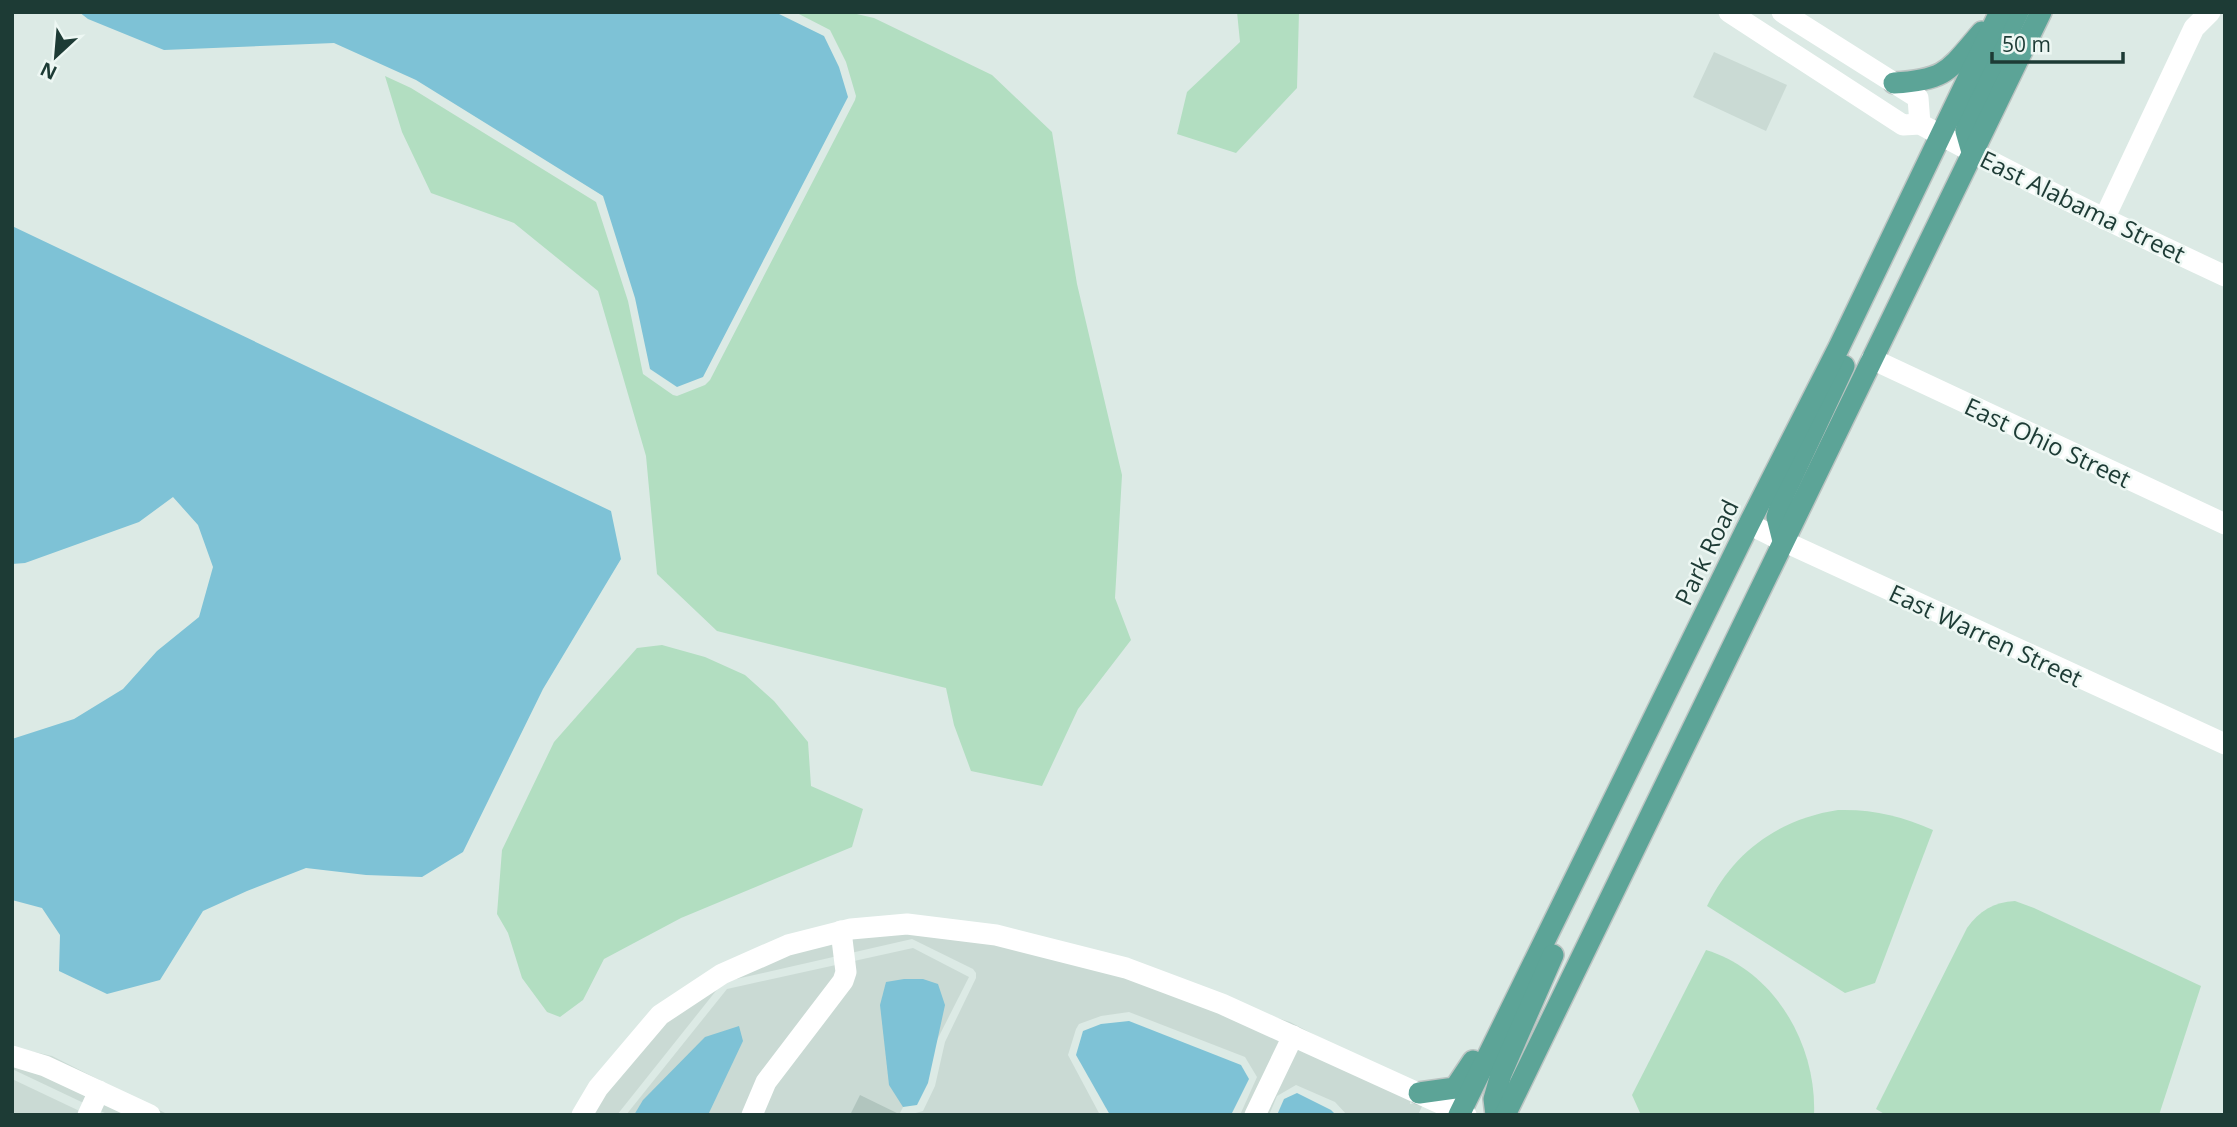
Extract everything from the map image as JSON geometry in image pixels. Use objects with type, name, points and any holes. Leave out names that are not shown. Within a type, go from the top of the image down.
[{"type":"main road","points":[[1894,83],[1917,82],[1940,76],[1958,61],[2000,12]]},
{"type":"main road","name":"Park Road","points":[[1462,1114],[2000,12]]},
{"type":"main road","points":[[1972,152],[1966,131],[1972,108],[2018,12]]},
{"type":"main road","points":[[1505,1115],[2041,12]]},
{"type":"main road","points":[[1783,541],[1777,517],[1784,494],[1859,333],[1867,288]]},
{"type":"main road","points":[[1419,1093],[1455,1088],[1472,1064],[1541,930],[1575,880]]},
{"type":"main road","points":[[1496,1115],[1494,1099],[1501,1074],[1556,948],[1575,880]]},
{"type":"street","name":"East Alabama Street","points":[[1729,12],[1903,125],[1920,124],[2104,219],[2225,275]]},
{"type":"street","points":[[1782,12],[1918,98],[1920,124]]},
{"type":"street","points":[[2104,219],[2194,28],[2210,12]]},
{"type":"street","name":"East Ohio Street","points":[[1872,359],[2225,524]]},
{"type":"street","name":"East Warren Street","points":[[1749,524],[2225,744]]},
{"type":"street","points":[[582,1115],[598,1088],[660,1015],[722,974],[788,945],[841,931],[907,925],[996,935],[1126,968],[1222,1004],[1462,1114]]},
{"type":"street","points":[[752,1115],[766,1082],[843,981],[846,972],[841,931]]},
{"type":"street","points":[[1255,1115],[1293,1036]]},
{"type":"street","points":[[12,1056],[46,1066],[150,1115]]},
{"type":"street","points":[[88,1115],[99,1091]]},
{"type":"shaded area","points":[[1714,52],[1787,85],[1766,131],[1693,97]]},
{"type":"shaded area","points":[[864,923],[1040,943],[1290,1022],[1410,1085],[1410,1104],[1424,1102],[1418,1115],[1347,1115],[1335,1102],[1296,1085],[1277,1096],[1269,1115],[1240,1115],[1257,1077],[1245,1057],[1129,1012],[1101,1016],[1079,1024],[1068,1055],[1100,1115],[908,1115],[923,1111],[935,1086],[945,1042],[976,978],[973,969],[912,939],[723,982],[617,1115],[585,1115],[666,1013],[761,953]]},
{"type":"shaded area","points":[[913,948],[969,977],[899,1115],[626,1115],[727,989]]},
{"type":"shaded area","points":[[12,1047],[52,1056],[169,1115],[109,1115],[12,1069]]},
{"type":"shaded area","points":[[12,1079],[88,1115],[12,1115]]},
{"type":"green space","points":[[795,12],[848,12],[874,18],[992,75],[1052,132],[1077,284],[1122,475],[1115,598],[1131,640],[1078,709],[1042,786],[971,771],[954,725],[946,688],[717,631],[657,574],[646,456],[598,291],[514,223],[431,193],[402,132],[385,76],[411,88],[596,202],[628,301],[643,374],[677,396],[705,385],[710,380],[855,100],[846,62],[830,30]]},
{"type":"green space","points":[[1237,12],[1299,12],[1297,88],[1236,153],[1177,134],[1187,92],[1240,42]]},
{"type":"green space","points":[[662,645],[705,657],[745,675],[774,701],[808,742],[811,786],[863,809],[852,847],[681,918],[604,959],[583,1000],[560,1017],[547,1012],[522,978],[508,933],[497,914],[502,850],[554,742],[637,648]]},
{"type":"green space","points":[[1838,810],[1887,814],[1933,830],[1875,983],[1845,993],[1707,906],[1730,869],[1760,841],[1796,821]]},
{"type":"green space","points":[[2015,901],[2201,986],[2159,1115],[1886,1115],[1876,1109],[1967,928],[1988,908]]},
{"type":"green space","points":[[1706,950],[1731,960],[1752,975],[1771,993],[1787,1014],[1808,1063],[1814,1115],[1641,1115],[1632,1095]]},
{"type":"water","points":[[79,12],[775,12],[824,36],[839,67],[848,97],[703,377],[677,387],[650,369],[635,298],[603,196],[416,80],[334,43],[164,50],[88,19]]},
{"type":"water","points":[[12,226],[611,511],[621,559],[543,689],[463,852],[422,877],[366,875],[306,868],[247,891],[203,911],[160,980],[107,994],[59,971],[60,935],[42,908],[12,900],[12,739],[74,719],[123,689],[157,651],[199,617],[213,567],[198,525],[173,497],[139,522],[25,563],[12,564]]},
{"type":"water","points":[[923,979],[938,984],[945,1005],[928,1083],[917,1105],[903,1107],[889,1085],[880,1005],[886,982]]},
{"type":"water","points":[[1129,1021],[1241,1065],[1249,1079],[1231,1115],[1110,1115],[1076,1055],[1083,1031],[1101,1024]]},
{"type":"water","points":[[739,1026],[743,1041],[708,1115],[634,1115],[643,1100],[705,1037]]},
{"type":"water","points":[[1297,1093],[1336,1115],[1277,1115],[1284,1099]]},
{"type":"building","points":[[860,1095],[901,1115],[850,1115]]}]
